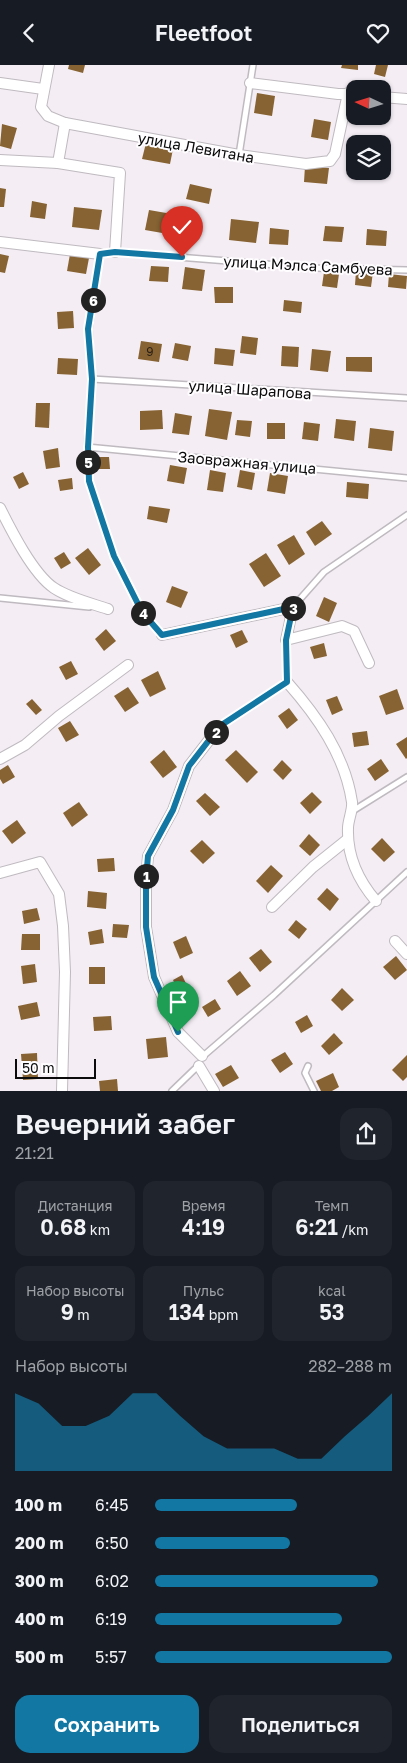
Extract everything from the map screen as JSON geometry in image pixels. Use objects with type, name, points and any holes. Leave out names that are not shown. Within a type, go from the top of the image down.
[{"type":"street","name":"улица Левитана","points":[[49,65],[41,107],[48,116],[64,123],[239,155],[306,164],[330,161],[336,154],[346,116]]},
{"type":"street","points":[[0,83],[43,89]]},
{"type":"street","name":"улица Левитана","points":[[250,83],[346,94]]},
{"type":"street","points":[[391,98],[407,99]]},
{"type":"street","points":[[58,163],[64,123]]},
{"type":"street","points":[[0,160],[58,163],[120,173],[115,252]]},
{"type":"street","name":"улица Мэлса Самбуева","points":[[0,242],[100,254]]},
{"type":"street","points":[[0,507],[18,543],[37,571],[53,587],[108,609]]},
{"type":"street","points":[[162,635],[293,607],[286,640],[342,626],[354,631],[369,663]]},
{"type":"street","points":[[0,759],[25,745],[59,716],[128,665]]},
{"type":"street","points":[[287,682],[326,732],[343,770],[352,803],[348,839],[352,861],[362,885],[376,901]]},
{"type":"street","points":[[202,1056],[178,1032],[154,977],[146,927],[146,879],[148,856],[173,810],[189,766],[220,726]]},
{"type":"street","points":[[272,907],[313,867],[348,839]]},
{"type":"street","points":[[0,873],[40,862],[59,894],[66,972],[62,1091]]},
{"type":"street","points":[[395,941],[407,954]]},
{"type":"street","points":[[199,1067],[214,1091]]},
{"type":"lane","points":[[239,155],[253,65]]},
{"type":"lane","name":"улица Мэлса Самбуева","points":[[100,254],[115,252],[315,268],[407,270]]},
{"type":"lane","points":[[100,254],[88,329],[92,379],[88,447],[89,481],[114,556],[142,612],[162,635]]},
{"type":"lane","name":"улица Шарапова","points":[[92,379],[407,398]]},
{"type":"lane","name":"Заовражная улица","points":[[88,447],[407,478]]},
{"type":"lane","points":[[293,607],[324,572],[407,515]]},
{"type":"lane","points":[[0,598],[108,609]]},
{"type":"lane","points":[[220,726],[287,682],[286,640]]},
{"type":"lane","points":[[350,812],[407,777]]},
{"type":"lane","points":[[172,1091],[199,1067],[202,1056],[274,995],[407,872]]},
{"type":"lane","points":[[308,1066],[305,1073],[314,1091]]},
{"type":"building","points":[[69,65],[85,65],[83,73],[68,69]]},
{"type":"building","points":[[342,65],[358,65],[358,70],[341,68]]},
{"type":"building","points":[[376,65],[388,65],[385,77],[374,74]]},
{"type":"building","points":[[257,93],[275,96],[272,116],[254,113]]},
{"type":"building","points":[[314,119],[331,122],[328,140],[311,137]]},
{"type":"building","points":[[2,124],[17,128],[11,149],[0,146]]},
{"type":"building","points":[[146,143],[173,149],[170,164],[142,159]]},
{"type":"building","points":[[305,166],[329,168],[327,184],[304,182]]},
{"type":"building","points":[[190,184],[212,189],[209,204],[186,199]]},
{"type":"building","points":[[0,188],[6,189],[4,207],[0,207]]},
{"type":"building","points":[[32,201],[47,204],[45,219],[30,217]]},
{"type":"building","points":[[74,207],[102,210],[99,230],[72,227]]},
{"type":"building","points":[[149,210],[172,214],[168,234],[145,230]]},
{"type":"building","points":[[231,219],[259,222],[256,243],[229,240]]},
{"type":"building","points":[[325,226],[344,227],[342,242],[323,241]]},
{"type":"building","points":[[270,228],[289,230],[288,245],[269,244]]},
{"type":"building","points":[[367,229],[387,231],[386,246],[366,245]]},
{"type":"building","points":[[0,254],[9,256],[5,273],[0,272]]},
{"type":"building","points":[[70,254],[89,258],[86,274],[67,271]]},
{"type":"building","points":[[151,266],[169,267],[168,282],[149,281]]},
{"type":"building","points":[[185,267],[205,270],[202,291],[182,289]]},
{"type":"building","points":[[356,271],[373,272],[371,287],[355,285]]},
{"type":"building","points":[[324,272],[339,274],[337,288],[322,286]]},
{"type":"building","points":[[389,274],[407,276],[406,289],[388,287]]},
{"type":"building","points":[[214,287],[233,287],[233,303],[215,303]]},
{"type":"building","points":[[284,300],[302,302],[301,313],[283,311]]},
{"type":"building","points":[[73,311],[74,328],[58,329],[57,312]]},
{"type":"building","points":[[242,336],[258,338],[256,355],[240,353]]},
{"type":"building","points":[[141,341],[162,344],[159,362],[138,359]]},
{"type":"building","points":[[175,343],[191,346],[188,361],[172,358]]},
{"type":"building","points":[[282,346],[299,347],[298,367],[281,366]]},
{"type":"building","points":[[215,348],[235,350],[233,366],[214,364]]},
{"type":"building","points":[[312,349],[331,351],[328,372],[310,370]]},
{"type":"building","points":[[346,357],[372,357],[372,372],[346,371]]},
{"type":"building","points":[[58,358],[78,359],[77,375],[57,374]]},
{"type":"building","points":[[36,403],[50,403],[49,428],[35,427]]},
{"type":"building","points":[[209,409],[232,412],[227,440],[205,436]]},
{"type":"building","points":[[162,410],[163,429],[140,430],[140,411]]},
{"type":"building","points":[[175,413],[192,416],[189,435],[172,433]]},
{"type":"building","points":[[336,419],[356,421],[354,441],[334,438]]},
{"type":"building","points":[[237,420],[252,421],[250,437],[235,435]]},
{"type":"building","points":[[304,422],[320,424],[318,441],[302,439]]},
{"type":"building","points":[[267,423],[285,423],[285,439],[267,439]]},
{"type":"building","points":[[370,428],[394,431],[392,451],[368,448]]},
{"type":"building","points":[[58,448],[60,467],[46,469],[43,451]]},
{"type":"building","points":[[99,457],[109,457],[110,469],[99,469]]},
{"type":"building","points":[[170,465],[187,468],[184,484],[167,481]]},
{"type":"building","points":[[210,470],[226,473],[223,492],[207,490]]},
{"type":"building","points":[[240,470],[255,473],[252,490],[237,487]]},
{"type":"building","points":[[23,472],[29,484],[19,489],[13,477]]},
{"type":"building","points":[[270,473],[288,476],[285,494],[267,491]]},
{"type":"building","points":[[72,478],[73,489],[60,491],[58,480]]},
{"type":"building","points":[[347,482],[369,484],[368,499],[346,497]]},
{"type":"building","points":[[149,506],[170,509],[167,523],[147,519]]},
{"type":"building","points":[[322,521],[332,534],[315,546],[306,532]]},
{"type":"building","points":[[294,535],[305,554],[289,565],[277,545]]},
{"type":"building","points":[[88,548],[101,565],[89,575],[75,558]]},
{"type":"building","points":[[64,552],[71,563],[61,569],[54,558]]},
{"type":"building","points":[[266,553],[281,576],[264,587],[249,564]]},
{"type":"building","points":[[172,586],[188,592],[181,608],[166,602]]},
{"type":"building","points":[[324,597],[337,603],[329,622],[316,616]]},
{"type":"building","points":[[106,629],[116,641],[104,651],[95,639]]},
{"type":"building","points":[[242,630],[248,642],[236,648],[230,635]]},
{"type":"building","points":[[324,643],[327,656],[314,659],[310,647]]},
{"type":"building","points":[[71,661],[78,674],[66,680],[59,667]]},
{"type":"building","points":[[158,671],[166,689],[150,697],[141,680]]},
{"type":"building","points":[[128,687],[139,703],[125,712],[114,696]]},
{"type":"building","points":[[397,689],[404,709],[386,715],[379,696]]},
{"type":"building","points":[[337,696],[343,710],[332,715],[326,700]]},
{"type":"building","points":[[32,699],[42,710],[36,715],[26,704]]},
{"type":"building","points":[[289,708],[298,720],[287,729],[278,716]]},
{"type":"building","points":[[70,721],[79,735],[66,742],[58,728]]},
{"type":"building","points":[[367,731],[369,745],[354,747],[352,733]]},
{"type":"building","points":[[407,737],[407,758],[406,759],[396,744]]},
{"type":"building","points":[[164,750],[177,767],[163,778],[150,762]]},
{"type":"building","points":[[236,750],[258,772],[247,783],[225,760]]},
{"type":"building","points":[[381,759],[389,771],[375,781],[367,769]]},
{"type":"building","points":[[282,760],[292,770],[283,780],[273,770]]},
{"type":"building","points":[[8,765],[15,777],[3,784],[0,779],[0,770]]},
{"type":"building","points":[[312,792],[322,802],[310,814],[300,803]]},
{"type":"building","points":[[205,793],[220,807],[210,816],[196,801]]},
{"type":"building","points":[[79,802],[88,815],[72,827],[63,813]]},
{"type":"building","points":[[17,820],[26,833],[12,844],[2,831]]},
{"type":"building","points":[[309,834],[320,845],[310,856],[299,846]]},
{"type":"building","points":[[382,838],[395,852],[384,862],[371,849]]},
{"type":"building","points":[[202,840],[215,853],[203,864],[190,851]]},
{"type":"building","points":[[114,858],[115,871],[98,872],[97,859]]},
{"type":"building","points":[[271,865],[283,876],[268,893],[256,881]]},
{"type":"building","points":[[327,888],[339,899],[330,911],[317,899]]},
{"type":"building","points":[[88,891],[107,893],[106,909],[87,907]]},
{"type":"building","points":[[37,908],[40,920],[24,924],[22,911]]},
{"type":"building","points":[[296,920],[307,929],[299,939],[288,930]]},
{"type":"building","points":[[113,924],[129,925],[127,938],[112,937]]},
{"type":"building","points":[[102,929],[104,943],[90,945],[88,932]]},
{"type":"building","points":[[22,934],[40,934],[40,950],[21,950]]},
{"type":"building","points":[[186,936],[193,953],[180,959],[173,942]]},
{"type":"building","points":[[261,949],[272,962],[260,972],[249,958]]},
{"type":"building","points":[[396,956],[407,970],[395,980],[383,967]]},
{"type":"building","points":[[35,964],[37,982],[23,984],[21,966]]},
{"type":"building","points":[[89,967],[105,967],[105,984],[89,984]]},
{"type":"building","points":[[240,971],[251,986],[237,996],[227,981]]},
{"type":"building","points":[[182,975],[190,992],[181,996],[173,980]]},
{"type":"building","points":[[342,988],[354,1000],[342,1011],[331,1000]]},
{"type":"building","points":[[215,999],[221,1009],[208,1017],[202,1007]]},
{"type":"building","points":[[37,1002],[40,1016],[21,1020],[18,1006]]},
{"type":"building","points":[[307,1015],[313,1026],[301,1033],[295,1022]]},
{"type":"building","points":[[111,1016],[112,1030],[94,1031],[93,1017]]},
{"type":"building","points":[[334,1033],[343,1043],[329,1055],[321,1046]]},
{"type":"building","points":[[166,1037],[168,1057],[148,1059],[146,1039]]},
{"type":"building","points":[[285,1052],[293,1064],[280,1073],[271,1060]]},
{"type":"building","points":[[37,1053],[38,1079],[23,1080],[21,1054]]},
{"type":"building","points":[[407,1055],[407,1077],[403,1081],[392,1070]]},
{"type":"building","points":[[231,1065],[239,1078],[223,1087],[215,1074]]},
{"type":"building","points":[[333,1073],[339,1087],[332,1091],[321,1091],[316,1081]]},
{"type":"building","points":[[117,1079],[118,1091],[100,1091],[99,1081]]},
{"type":"route","points":[[178,1032],[154,977],[146,927],[148,856],[173,810],[189,766],[220,726],[287,682],[286,640],[293,607],[162,635],[142,612],[114,556],[89,481],[88,447],[92,379],[88,329],[100,254],[115,252],[182,257]]}]
